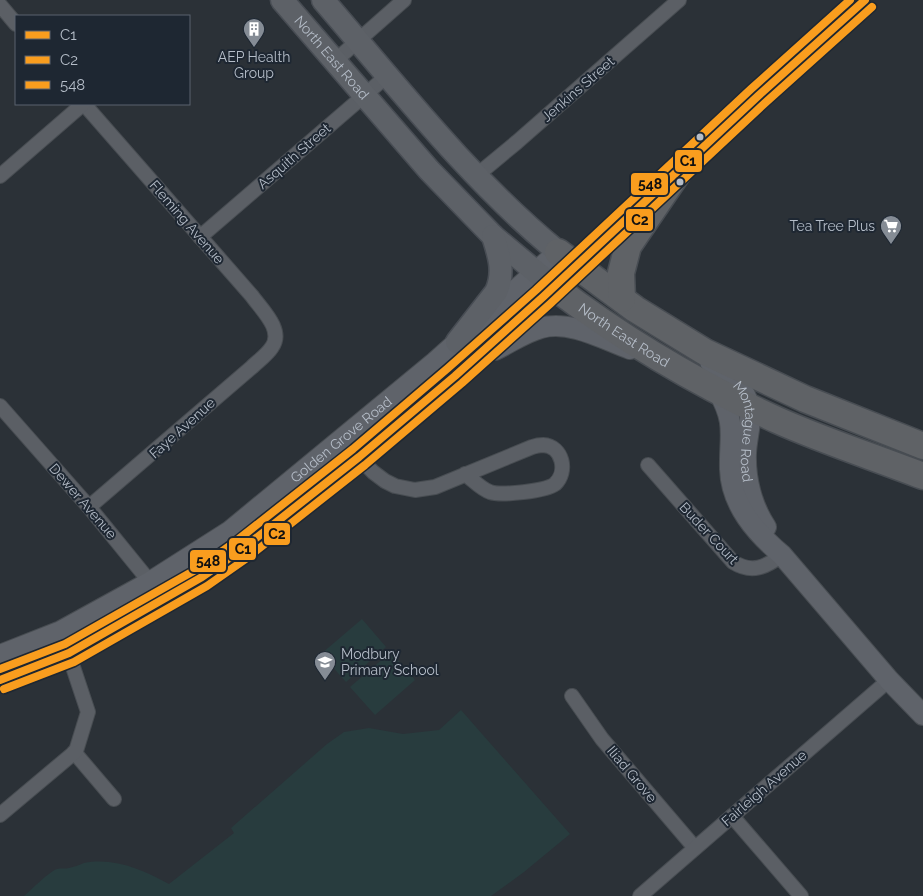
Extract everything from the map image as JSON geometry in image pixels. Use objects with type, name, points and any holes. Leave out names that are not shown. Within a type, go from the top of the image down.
[{"type":"highway","points":[[622,299],[621,273],[628,246],[680,171]]},
{"type":"highway","name":"North East Road","points":[[567,259],[622,299],[705,352],[805,399],[923,446]]},
{"type":"highway","name":"North East Road","points":[[545,280],[627,340],[718,391],[750,407],[835,443],[923,476]]},
{"type":"main road","name":"North East Road","points":[[282,0],[429,170],[492,236],[545,280]]},
{"type":"main road","name":"North East Road","points":[[324,0],[434,130],[476,176],[520,220],[567,259]]},
{"type":"main road","points":[[457,342],[496,292],[500,283],[502,272],[499,254],[492,236]]},
{"type":"main road","name":"Golden Grove Road","points":[[0,680],[69,653],[202,577],[241,550],[359,457],[467,365],[545,280],[567,259]]},
{"type":"main road","name":"Golden Grove Road","points":[[0,655],[61,631],[150,582],[230,531],[457,342],[545,280]]},
{"type":"main road","points":[[467,365],[541,328],[562,326],[587,332],[671,366]]},
{"type":"main road","name":"Montague Road","points":[[672,332],[738,385],[747,397],[750,407],[750,427],[746,450],[747,477],[757,510],[782,555]]},
{"type":"main road","name":"Montague Road","points":[[718,391],[728,411],[732,427],[731,480],[736,498],[745,515],[766,542],[782,555],[889,680],[923,715]]},
{"type":"main road","name":"Montague Road","points":[[889,680],[923,728]]},
{"type":"street","points":[[335,61],[404,0]]},
{"type":"street","name":"Jenkins Street","points":[[476,176],[679,0]]},
{"type":"street","points":[[0,5],[15,23]]},
{"type":"street","name":"Asquith Street","points":[[200,237],[388,75]]},
{"type":"street","points":[[0,176],[83,105]]},
{"type":"street","name":"Fleming Avenue","points":[[85,105],[252,296],[273,324],[276,335],[273,346]]},
{"type":"street","name":"Faye Avenue","points":[[89,507],[252,367],[273,346]]},
{"type":"street","name":"Dewer Avenue","points":[[0,406],[89,507],[150,582],[162,600]]},
{"type":"street","points":[[342,439],[373,472],[385,481],[395,486],[409,489],[422,490],[435,487],[465,474],[532,447],[544,445],[558,454],[563,470],[554,484],[546,488],[502,494],[484,490],[465,474]]},
{"type":"street","name":"Buder Court","points":[[648,465],[733,562],[740,566],[765,567],[782,555]]},
{"type":"street","points":[[0,815],[74,752],[88,712],[61,631]]},
{"type":"street","name":"Fairleigh Avenue","points":[[640,896],[889,680]]},
{"type":"street","name":"Iliad Grove","points":[[572,696],[602,739],[695,848]]},
{"type":"street","points":[[74,752],[114,799]]},
{"type":"street","points":[[732,816],[801,896]]},
{"type":"green space","points":[[362,619],[386,647],[346,682],[321,654]]},
{"type":"green space","points":[[391,652],[415,680],[375,715],[350,687]]},
{"type":"green space","points":[[461,710],[570,834],[491,896],[24,896],[54,870],[95,862],[118,863],[149,874],[169,884],[234,833],[231,828],[327,744],[344,732],[369,728],[403,734],[439,730]]},
{"type":"transit line","name":"548","points":[[0,669],[65,644],[197,569],[235,542],[353,449],[448,368],[536,290],[751,89],[850,0]]},
{"type":"transit line","name":"C1","points":[[0,680],[69,653],[202,577],[241,550],[359,457],[455,376],[543,297],[758,96],[865,0]]},
{"type":"transit line","name":"C2","points":[[4,689],[74,662],[207,586],[247,558],[365,465],[462,383],[550,304],[765,103],[872,7]]},
{"type":"place","name":"AEP Health Group","points":[[254,48]]},
{"type":"place","name":"Tea Tree Plus","points":[[891,245]]},
{"type":"place","name":"Modbury Primary School","points":[[325,681]]}]
